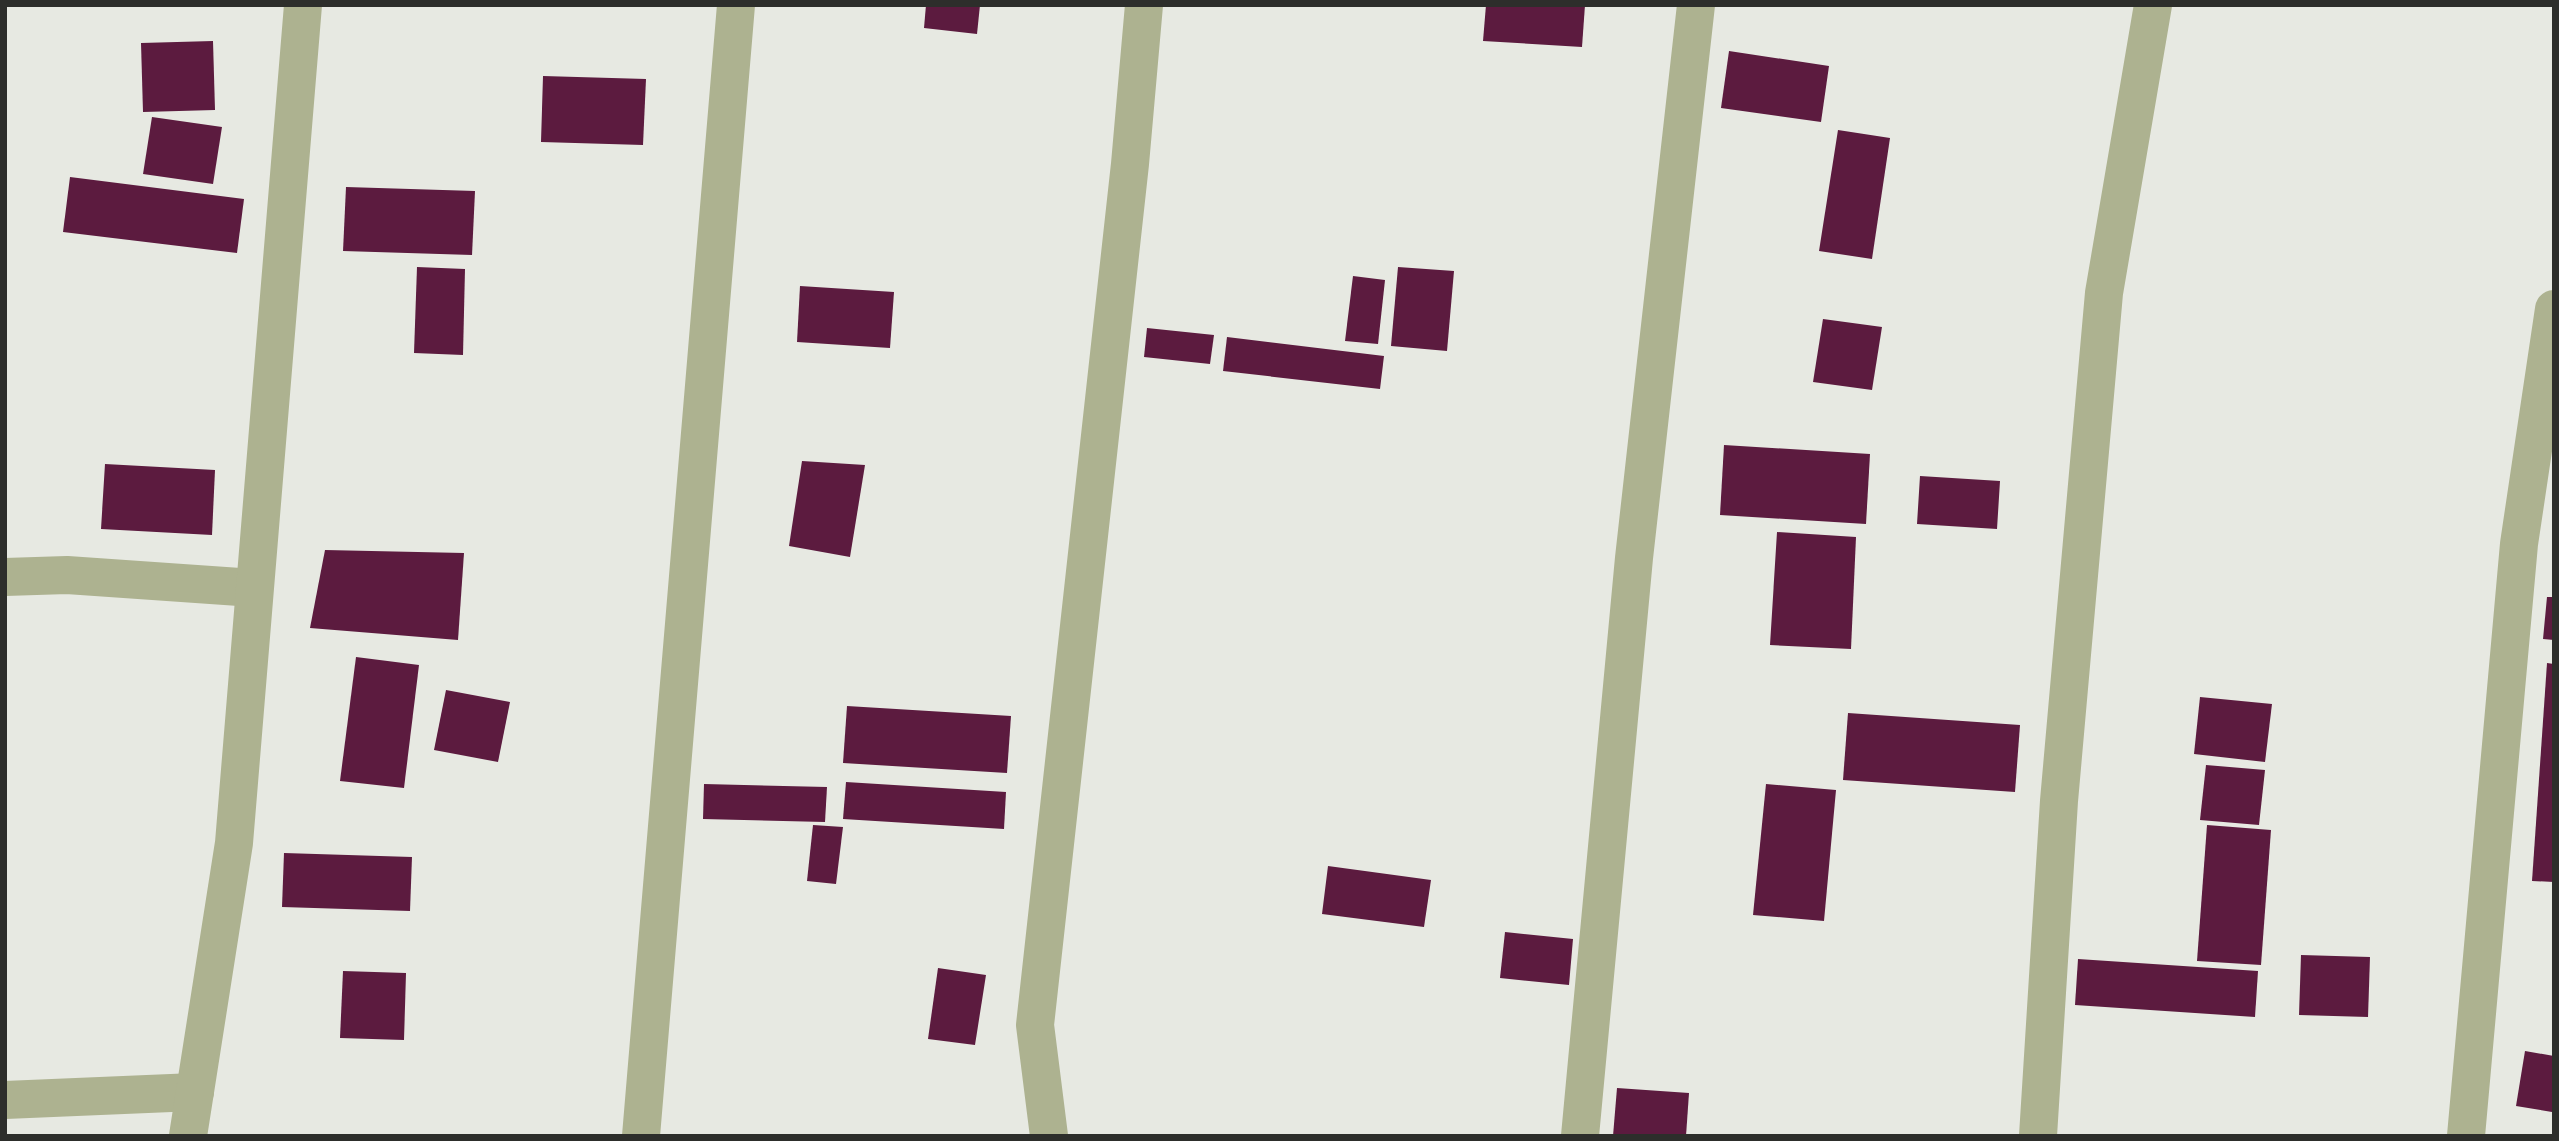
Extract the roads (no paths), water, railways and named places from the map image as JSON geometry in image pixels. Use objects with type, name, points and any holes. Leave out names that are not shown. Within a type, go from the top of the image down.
[{"type":"street","points":[[188,1136],[234,843],[303,5]]},
{"type":"street","points":[[641,1136],[736,5]]},
{"type":"street","points":[[1049,1136],[1035,1026],[1130,164],[1144,5]]},
{"type":"street","points":[[1580,1136],[1634,558],[1696,5]]},
{"type":"street","points":[[2038,1136],[2059,801],[2104,293],[2153,5]]},
{"type":"street","points":[[2466,1136],[2519,544],[2554,309]]},
{"type":"street","points":[[5,577],[67,575],[254,588]]},
{"type":"street","points":[[5,1100],[195,1092]]}]
